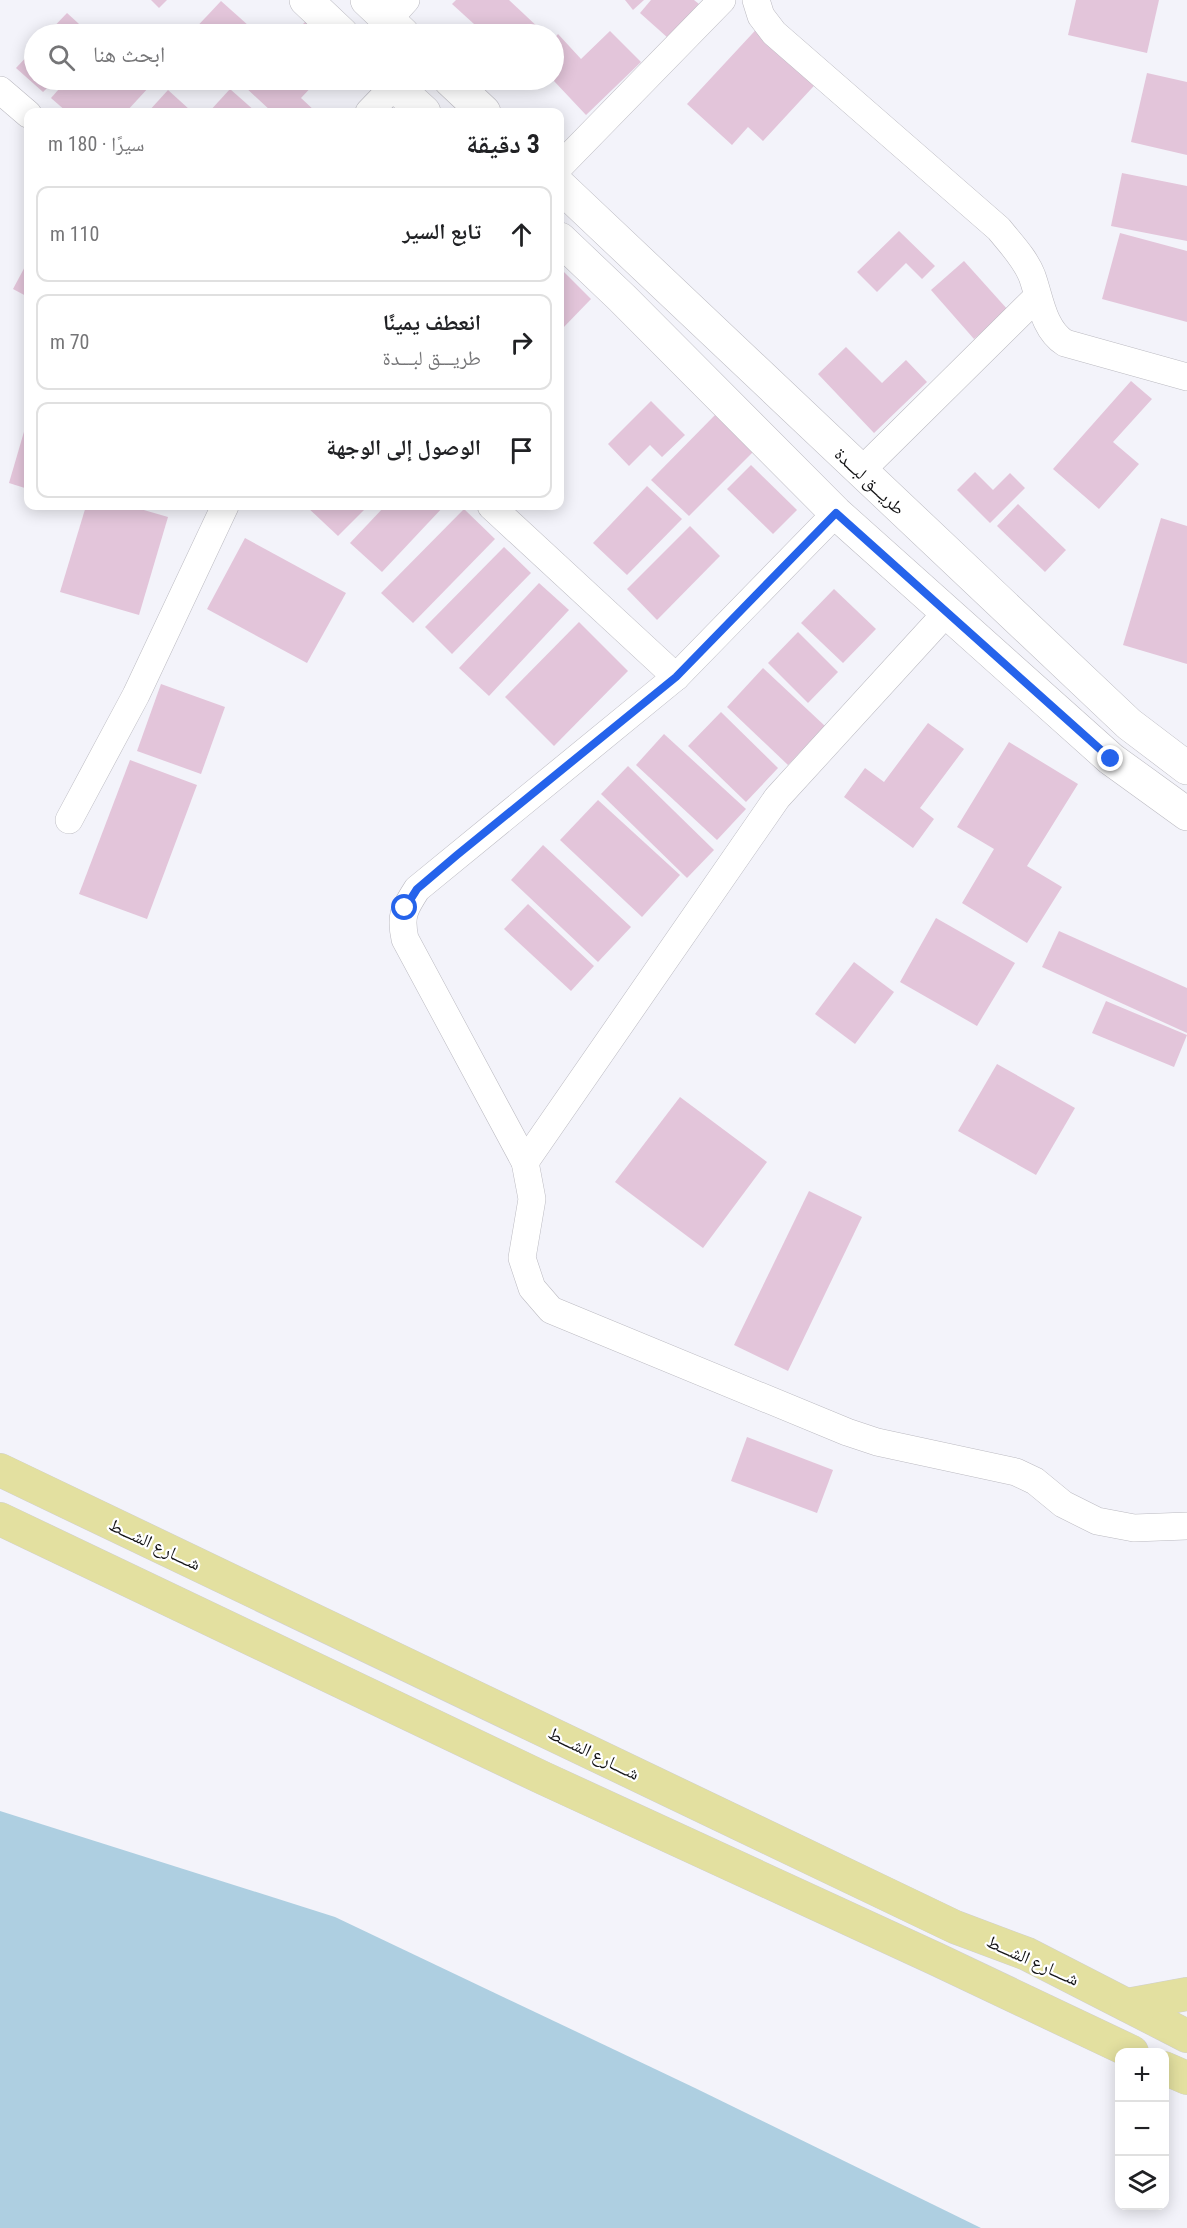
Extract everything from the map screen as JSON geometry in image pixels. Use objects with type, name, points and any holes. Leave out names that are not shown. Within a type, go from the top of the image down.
[{"type":"main road","name":"شــــارع الشـــط","points":[[0,1470],[955,1927],[1027,1954],[1187,2036]]},
{"type":"main road","points":[[0,1519],[543,1778],[1124,2048]]},
{"type":"main road","points":[[1127,2006],[1187,1994]]},
{"type":"main road","points":[[1169,2070],[1187,2078]]},
{"type":"street","points":[[306,0],[331,24]]},
{"type":"street","points":[[564,162],[722,0]]},
{"type":"street","points":[[756,0],[761,16],[774,33],[999,229],[1031,274],[1038,297],[1052,330],[1058,338],[1065,342],[1187,377]]},
{"type":"street","points":[[0,90],[24,111]]},
{"type":"street","points":[[372,108],[386,90]]},
{"type":"street","points":[[401,90],[420,108]]},
{"type":"street","points":[[461,90],[480,108]]},
{"type":"street","name":"طريـــق لبـــدة","points":[[564,190],[1129,724],[1187,768]]},
{"type":"street","points":[[564,243],[836,513],[1111,759],[1187,814]]},
{"type":"street","points":[[860,472],[1038,297]]},
{"type":"street","points":[[69,820],[136,695],[223,510]]},
{"type":"street","points":[[495,510],[676,677]]},
{"type":"street","points":[[836,513],[676,677],[417,889],[405,908],[402,925],[405,939],[525,1162],[532,1199],[522,1258],[532,1288],[550,1310],[847,1432],[877,1442],[1016,1472],[1035,1481],[1063,1504],[1097,1521],[1134,1528],[1187,1526]]},
{"type":"street","points":[[525,1162],[777,798],[947,612]]},
{"type":"water","points":[[0,1811],[335,1917],[695,2088],[981,2228],[0,2228]]},
{"type":"building","points":[[151,0],[167,0],[159,8]]},
{"type":"building","points":[[456,0],[509,0],[535,24],[474,24],[452,4]]},
{"type":"building","points":[[625,0],[644,0],[633,10]]},
{"type":"building","points":[[651,0],[694,0],[699,4],[668,38],[640,13]]},
{"type":"building","points":[[1076,0],[1159,0],[1147,53],[1068,35]]},
{"type":"building","points":[[221,1],[247,24],[199,24]]},
{"type":"building","points":[[67,13],[79,24],[57,24]]},
{"type":"building","points":[[764,21],[824,75],[763,141],[748,127],[732,145],[687,104]]},
{"type":"building","points":[[610,31],[641,62],[586,115],[562,90],[564,41],[581,59]]},
{"type":"building","points":[[24,60],[24,75],[16,68]]},
{"type":"building","points":[[1147,73],[1187,82],[1187,155],[1131,142]]},
{"type":"building","points":[[58,90],[146,90],[130,108],[62,108],[51,98]]},
{"type":"building","points":[[168,90],[188,108],[152,108]]},
{"type":"building","points":[[231,90],[251,108],[213,108]]},
{"type":"building","points":[[248,90],[309,90],[301,98],[312,108],[268,108]]},
{"type":"building","points":[[1122,173],[1187,186],[1187,241],[1111,226]]},
{"type":"building","points":[[899,231],[935,266],[922,279],[906,263],[877,292],[857,272]]},
{"type":"building","points":[[1120,233],[1187,251],[1187,322],[1102,299]]},
{"type":"building","points":[[964,261],[1008,310],[974,339],[931,290]]},
{"type":"building","points":[[24,268],[24,295],[13,289]]},
{"type":"building","points":[[564,272],[591,299],[564,327]]},
{"type":"building","points":[[846,347],[882,383],[906,360],[927,382],[874,433],[818,374]]},
{"type":"building","points":[[1131,381],[1152,399],[1113,442],[1139,464],[1099,509],[1053,469]]},
{"type":"building","points":[[651,401],[685,435],[662,457],[650,445],[629,466],[608,444]]},
{"type":"building","points":[[718,412],[756,449],[689,516],[651,480]]},
{"type":"building","points":[[24,432],[24,488],[9,483]]},
{"type":"building","points":[[751,465],[797,510],[773,534],[727,489]]},
{"type":"building","points":[[975,472],[993,490],[1010,473],[1025,488],[990,523],[957,490]]},
{"type":"building","points":[[647,486],[682,519],[627,575],[593,543]]},
{"type":"building","points":[[1018,504],[1066,550],[1045,572],[997,526]]},
{"type":"building","points":[[85,510],[144,510],[168,517],[139,615],[60,592]]},
{"type":"building","points":[[310,510],[364,510],[338,536]]},
{"type":"building","points":[[381,510],[440,510],[382,572],[350,543]]},
{"type":"building","points":[[463,510],[495,539],[413,623],[381,593]]},
{"type":"building","points":[[1161,518],[1187,526],[1187,664],[1123,645]]},
{"type":"building","points":[[690,526],[720,556],[657,620],[627,589]]},
{"type":"building","points":[[245,538],[346,593],[307,663],[207,609]]},
{"type":"building","points":[[504,547],[531,573],[452,654],[425,627]]},
{"type":"building","points":[[539,583],[569,610],[489,696],[459,668]]},
{"type":"building","points":[[834,589],[876,629],[843,663],[801,623]]},
{"type":"building","points":[[579,622],[628,671],[554,746],[505,697]]},
{"type":"building","points":[[798,632],[838,672],[808,703],[768,663]]},
{"type":"building","points":[[763,668],[825,726],[788,765],[727,707]]},
{"type":"building","points":[[161,684],[225,707],[201,774],[137,751]]},
{"type":"building","points":[[721,712],[778,768],[746,802],[688,746]]},
{"type":"building","points":[[928,723],[964,749],[920,808],[934,819],[913,848],[844,797],[865,768],[884,782]]},
{"type":"building","points":[[664,734],[746,809],[717,840],[636,765]]},
{"type":"building","points":[[1009,742],[1078,784],[1027,866],[1062,887],[1027,943],[962,903],[994,849],[957,827]]},
{"type":"building","points":[[130,760],[197,785],[147,919],[79,894]]},
{"type":"building","points":[[628,766],[714,850],[687,878],[601,794]]},
{"type":"building","points":[[598,800],[680,875],[642,917],[560,840]]},
{"type":"building","points":[[543,845],[631,927],[598,962],[511,880]]},
{"type":"building","points":[[528,904],[594,966],[571,991],[504,929]]},
{"type":"building","points":[[936,918],[1015,963],[977,1026],[900,982]]},
{"type":"building","points":[[1059,931],[1187,988],[1187,1033],[1042,967]]},
{"type":"building","points":[[854,962],[894,992],[855,1044],[815,1014]]},
{"type":"building","points":[[1106,1001],[1187,1035],[1174,1067],[1092,1033]]},
{"type":"building","points":[[997,1064],[1075,1108],[1036,1175],[958,1131]]},
{"type":"building","points":[[680,1097],[767,1162],[703,1248],[615,1182]]},
{"type":"building","points":[[809,1191],[862,1217],[788,1371],[734,1345]]},
{"type":"building","points":[[747,1437],[833,1470],[817,1513],[731,1481]]},
{"type":"route","points":[[405,908],[417,889],[676,677],[836,513],[1111,759]]}]
